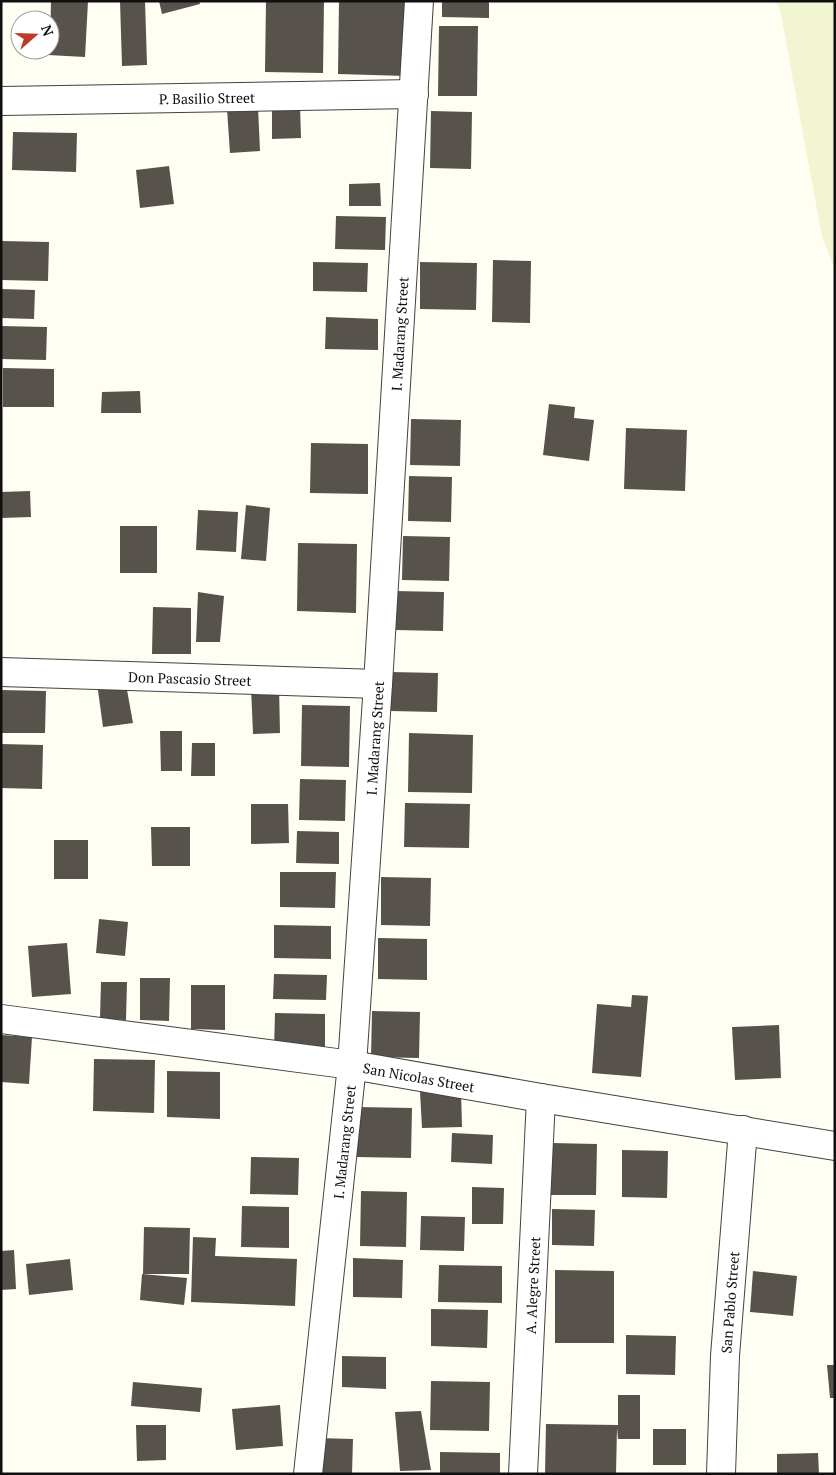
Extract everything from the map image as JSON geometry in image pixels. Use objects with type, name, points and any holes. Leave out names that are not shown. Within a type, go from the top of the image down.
[{"type":"street","name":"I. Madarang Street","points":[[308,1474],[352,1065],[378,684],[419,1]]},
{"type":"street","name":"P. Basilio Street","points":[[1,101],[414,94]]},
{"type":"street","name":"Don Pascasio Street","points":[[1,672],[378,684]]},
{"type":"street","name":"San Nicolas Street","points":[[1,1019],[352,1065],[835,1146]]},
{"type":"street","name":"A. Alegre Street","points":[[523,1474],[541,1098]]},
{"type":"street","name":"San Pablo Street","points":[[721,1474],[725,1356],[743,1130]]},
{"type":"green space","points":[[775,1],[835,1],[835,270],[822,237],[780,9]]},
{"type":"building","points":[[51,1],[88,1],[85,57],[60,56],[60,10],[51,10]]},
{"type":"building","points":[[145,1],[147,65],[122,66],[120,2]]},
{"type":"building","points":[[159,1],[199,1],[200,4],[162,14]]},
{"type":"building","points":[[266,1],[324,1],[323,73],[265,72]]},
{"type":"building","points":[[339,1],[407,1],[406,76],[338,74]]},
{"type":"building","points":[[442,1],[489,1],[489,18],[442,17]]},
{"type":"building","points":[[439,26],[478,26],[477,96],[438,96]]},
{"type":"building","points":[[272,105],[300,105],[301,138],[272,139]]},
{"type":"building","points":[[258,107],[260,151],[230,153],[227,109]]},
{"type":"building","points":[[431,111],[472,112],[471,169],[430,168]]},
{"type":"building","points":[[13,132],[77,133],[76,172],[12,170]]},
{"type":"building","points":[[169,166],[174,204],[140,208],[136,170]]},
{"type":"building","points":[[380,183],[381,206],[349,206],[349,184]]},
{"type":"building","points":[[336,216],[386,217],[385,250],[335,249]]},
{"type":"building","points":[[1,241],[49,242],[48,281],[1,280]]},
{"type":"building","points":[[493,260],[531,261],[530,323],[492,322]]},
{"type":"building","points":[[313,262],[368,263],[367,292],[313,291]]},
{"type":"building","points":[[420,262],[477,263],[476,310],[420,309]]},
{"type":"building","points":[[1,289],[35,290],[34,319],[1,318]]},
{"type":"building","points":[[326,317],[378,319],[378,350],[325,349]]},
{"type":"building","points":[[1,326],[47,327],[46,360],[1,359]]},
{"type":"building","points":[[3,368],[54,369],[54,407],[3,407]]},
{"type":"building","points":[[140,391],[141,413],[101,413],[102,392]]},
{"type":"building","points":[[549,404],[575,407],[574,418],[594,420],[589,461],[543,455]]},
{"type":"building","points":[[411,419],[461,420],[460,466],[410,465]]},
{"type":"building","points":[[626,428],[687,430],[685,491],[624,489]]},
{"type":"building","points":[[311,443],[368,444],[368,494],[310,493]]},
{"type":"building","points":[[409,476],[452,477],[451,522],[408,521]]},
{"type":"building","points":[[30,491],[31,517],[1,518],[1,492]]},
{"type":"building","points":[[246,505],[270,508],[266,561],[241,559]]},
{"type":"building","points":[[198,510],[238,512],[236,552],[196,550]]},
{"type":"building","points":[[120,526],[157,526],[157,573],[120,573]]},
{"type":"building","points":[[403,536],[450,537],[449,581],[402,580]]},
{"type":"building","points":[[298,543],[357,544],[356,613],[297,611]]},
{"type":"building","points":[[395,591],[444,592],[443,631],[395,630]]},
{"type":"building","points":[[198,592],[224,596],[220,642],[196,642]]},
{"type":"building","points":[[153,607],[191,608],[191,654],[152,654]]},
{"type":"building","points":[[391,672],[438,673],[437,712],[390,711]]},
{"type":"building","points":[[125,679],[133,723],[103,727],[97,683]]},
{"type":"building","points":[[279,686],[280,733],[253,734],[251,687]]},
{"type":"building","points":[[1,690],[46,691],[45,733],[1,733]]},
{"type":"building","points":[[302,705],[350,706],[349,767],[301,766]]},
{"type":"building","points":[[160,731],[182,731],[182,771],[161,771]]},
{"type":"building","points":[[409,733],[473,735],[472,793],[408,792]]},
{"type":"building","points":[[192,743],[215,743],[215,776],[191,776]]},
{"type":"building","points":[[1,744],[43,745],[42,789],[1,788]]},
{"type":"building","points":[[300,779],[346,780],[345,821],[299,820]]},
{"type":"building","points":[[405,803],[470,804],[469,848],[404,847]]},
{"type":"building","points":[[251,804],[288,804],[289,843],[251,844]]},
{"type":"building","points":[[151,827],[190,827],[190,866],[152,866]]},
{"type":"building","points":[[297,831],[339,832],[339,864],[296,863]]},
{"type":"building","points":[[54,840],[88,840],[88,879],[54,879]]},
{"type":"building","points":[[280,872],[336,872],[335,908],[280,907]]},
{"type":"building","points":[[381,877],[431,878],[430,926],[381,925]]},
{"type":"building","points":[[99,919],[128,922],[125,956],[96,953]]},
{"type":"building","points":[[274,925],[331,926],[331,959],[274,958]]},
{"type":"building","points":[[378,938],[427,939],[427,980],[378,979]]},
{"type":"building","points":[[67,943],[71,994],[32,997],[28,946]]},
{"type":"building","points":[[274,974],[327,975],[326,1000],[273,999]]},
{"type":"building","points":[[140,978],[170,978],[169,1021],[140,1020]]},
{"type":"building","points":[[101,982],[127,982],[126,1020],[100,1019]]},
{"type":"building","points":[[191,985],[225,985],[225,1030],[191,1029]]},
{"type":"building","points":[[632,995],[648,996],[641,1077],[592,1073],[597,1004],[631,1007]]},
{"type":"building","points":[[372,1011],[420,1012],[419,1058],[371,1057]]},
{"type":"building","points":[[275,1013],[325,1014],[325,1051],[274,1050]]},
{"type":"building","points":[[779,1025],[781,1078],[735,1080],[732,1027]]},
{"type":"building","points":[[1,1035],[32,1037],[29,1084],[1,1082]]},
{"type":"building","points":[[94,1059],[155,1060],[154,1113],[93,1111]]},
{"type":"building","points":[[167,1071],[220,1072],[220,1119],[167,1117]]},
{"type":"building","points":[[461,1091],[462,1127],[422,1128],[420,1092]]},
{"type":"building","points":[[358,1107],[412,1108],[411,1158],[357,1157]]},
{"type":"building","points":[[452,1133],[493,1135],[492,1164],[451,1162]]},
{"type":"building","points":[[552,1143],[597,1144],[596,1195],[551,1195]]},
{"type":"building","points":[[622,1150],[668,1151],[667,1198],[622,1197]]},
{"type":"building","points":[[251,1157],[299,1158],[298,1195],[250,1194]]},
{"type":"building","points":[[472,1187],[504,1188],[503,1224],[472,1224]]},
{"type":"building","points":[[361,1191],[407,1192],[406,1247],[360,1246]]},
{"type":"building","points":[[242,1206],[289,1207],[289,1248],[241,1247]]},
{"type":"building","points":[[552,1209],[595,1210],[594,1246],[552,1245]]},
{"type":"building","points":[[421,1216],[465,1217],[464,1251],[420,1250]]},
{"type":"building","points":[[144,1227],[190,1228],[189,1274],[143,1274]]},
{"type":"building","points":[[193,1237],[216,1238],[215,1256],[297,1259],[295,1306],[191,1302]]},
{"type":"building","points":[[14,1250],[16,1289],[1,1290],[1,1251]]},
{"type":"building","points":[[353,1258],[403,1260],[402,1298],[353,1297]]},
{"type":"building","points":[[70,1259],[73,1290],[29,1295],[26,1264]]},
{"type":"building","points":[[439,1265],[502,1266],[502,1303],[438,1302]]},
{"type":"building","points":[[555,1270],[614,1271],[614,1343],[555,1343]]},
{"type":"building","points":[[753,1271],[797,1276],[793,1316],[750,1312]]},
{"type":"building","points":[[142,1274],[187,1278],[184,1305],[140,1300]]},
{"type":"building","points":[[431,1309],[488,1310],[487,1348],[431,1346]]},
{"type":"building","points":[[626,1335],[676,1336],[675,1375],[626,1374]]},
{"type":"building","points":[[342,1356],[386,1357],[386,1389],[342,1387]]},
{"type":"building","points":[[827,1365],[835,1365],[835,1398],[830,1398]]},
{"type":"building","points":[[431,1381],[490,1382],[489,1431],[430,1430]]},
{"type":"building","points":[[133,1382],[202,1388],[200,1412],[131,1406]]},
{"type":"building","points":[[618,1395],[640,1395],[640,1439],[618,1439],[617,1428],[616,1474],[545,1474],[546,1424],[618,1425]]},
{"type":"building","points":[[280,1405],[283,1446],[236,1450],[232,1409]]},
{"type":"building","points":[[421,1411],[431,1470],[400,1471],[395,1412]]},
{"type":"building","points":[[136,1425],[166,1425],[166,1460],[137,1461]]},
{"type":"building","points":[[653,1429],[686,1429],[686,1465],[653,1465]]},
{"type":"building","points":[[318,1438],[353,1439],[352,1474],[318,1474]]},
{"type":"building","points":[[440,1452],[500,1453],[500,1474],[440,1474]]},
{"type":"building","points":[[818,1453],[819,1474],[777,1474],[777,1454]]}]
